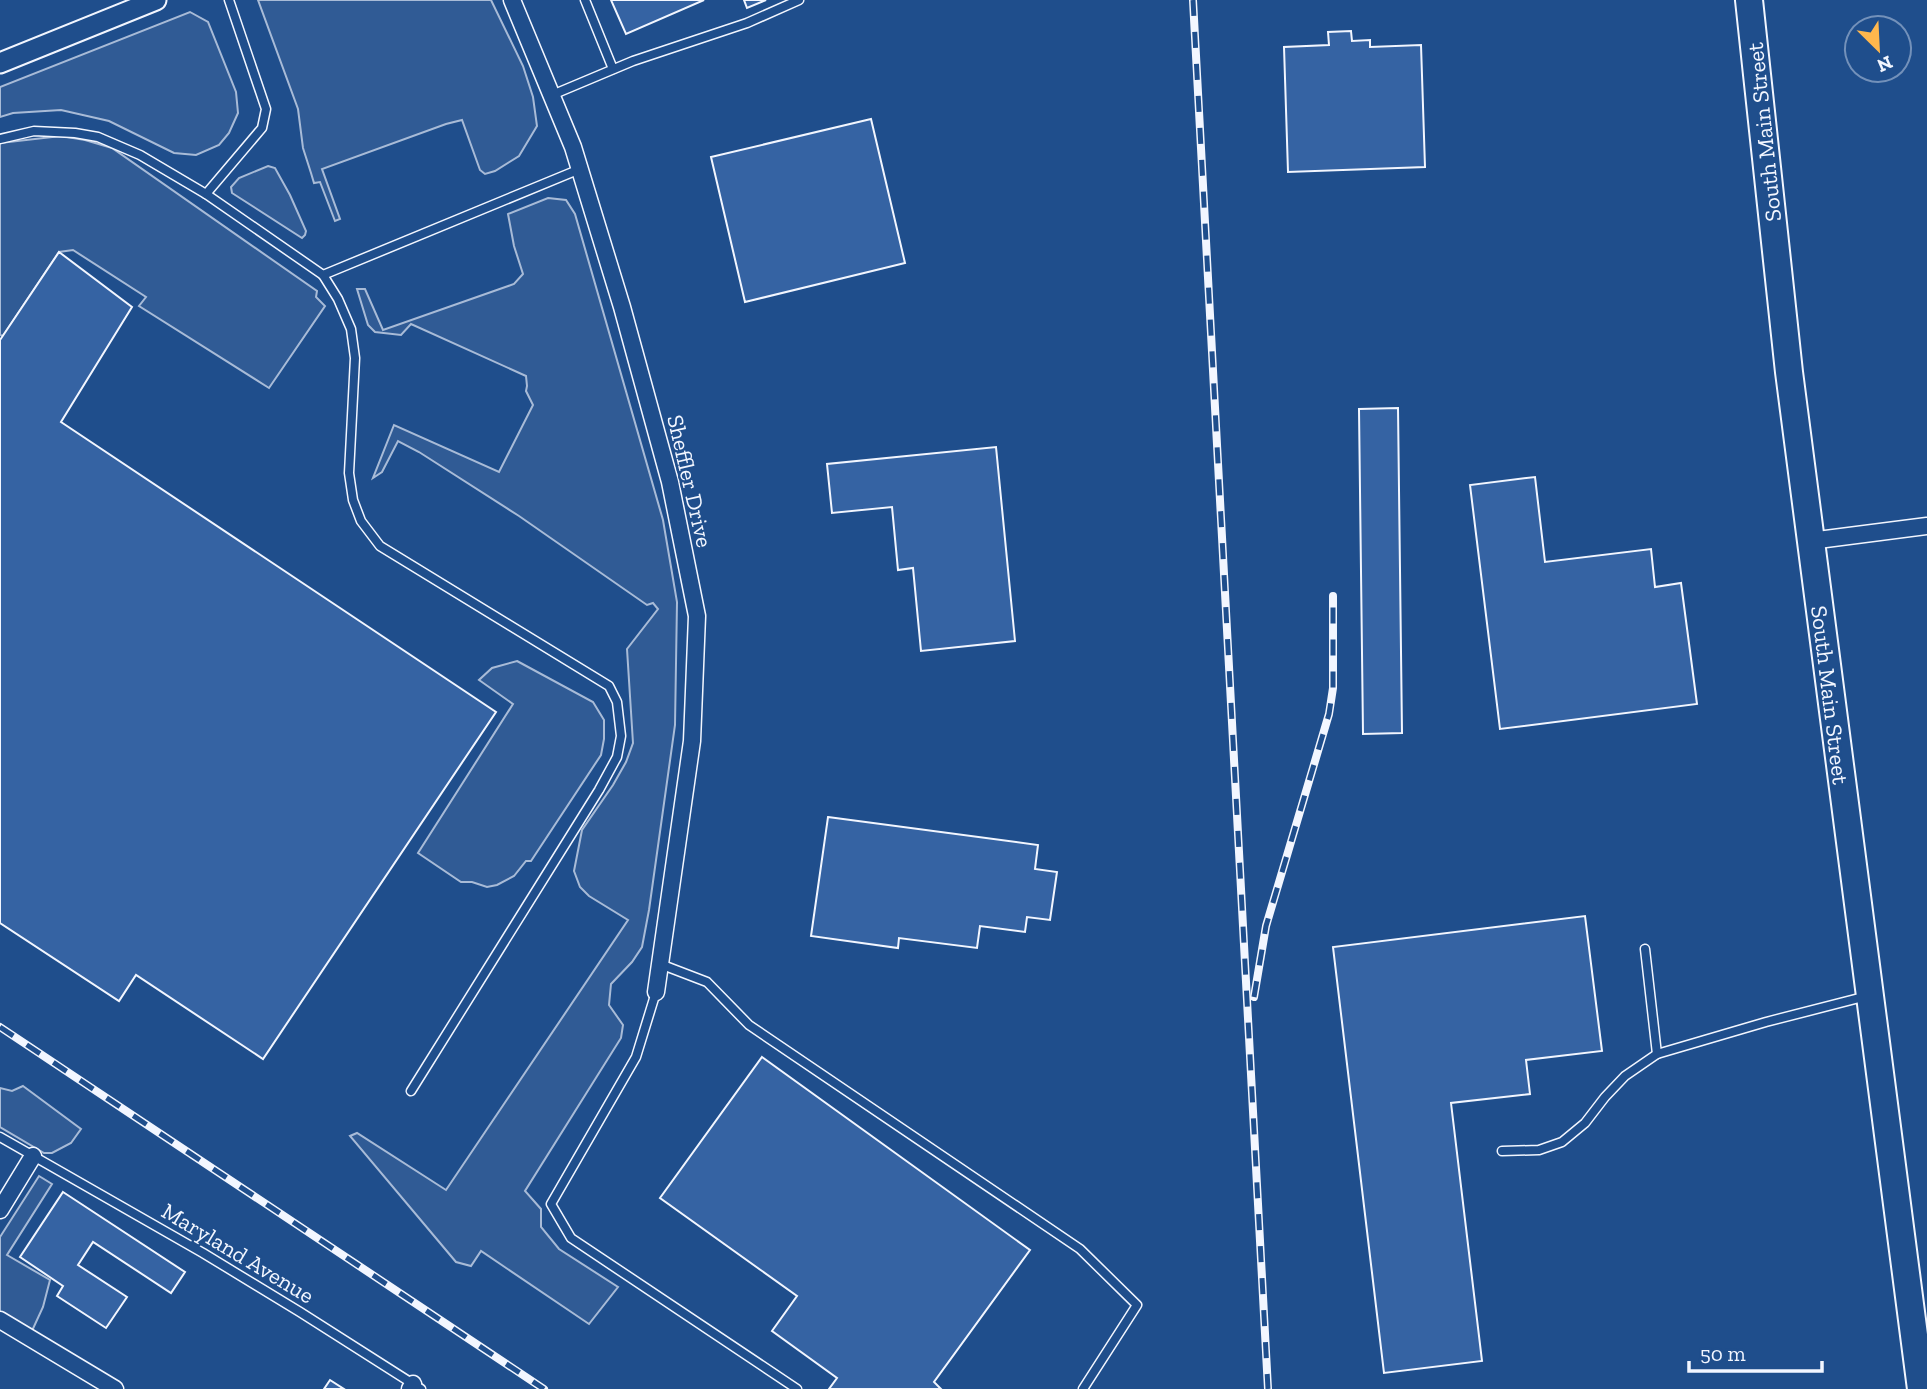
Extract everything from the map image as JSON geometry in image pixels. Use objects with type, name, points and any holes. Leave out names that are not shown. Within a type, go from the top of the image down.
[{"type":"main road","name":"South Main Street","points":[[1749,0],[1789,372],[1921,1389]]},
{"type":"street","points":[[0,63],[156,0]]},
{"type":"street","name":"Sheffler Drive","points":[[512,0],[573,147],[622,307],[670,482],[697,616],[692,741],[656,992]]},
{"type":"street","points":[[1810,541],[1927,526]]},
{"type":"street","points":[[0,1210],[33,1156]]},
{"type":"street","points":[[0,1320],[115,1389]]},
{"type":"lane","points":[[206,194],[262,128],[266,109],[229,0]]},
{"type":"lane","points":[[585,0],[613,69]]},
{"type":"lane","points":[[552,95],[613,69],[747,23],[799,0]]},
{"type":"lane","points":[[0,139],[34,131],[75,132],[98,137],[140,155],[206,194],[323,275],[338,299],[351,329],[355,358],[349,473],[353,500],[360,521],[380,546],[609,686],[617,702],[621,736],[617,757],[411,1091]]},
{"type":"lane","points":[[323,275],[580,169]]},
{"type":"lane","points":[[1645,949],[1657,1054]]},
{"type":"lane","points":[[660,964],[707,982],[749,1025],[1080,1249],[1137,1305],[1083,1389]]},
{"type":"lane","points":[[656,992],[636,1057],[551,1205],[571,1238],[797,1389]]},
{"type":"lane","points":[[1502,1151],[1539,1150],[1562,1142],[1585,1123],[1626,1076],[1657,1054],[1766,1022],[1870,996]]},
{"type":"lane","name":"Maryland Avenue","points":[[0,1137],[203,1253],[415,1387]]},
{"type":"shaded area","points":[[258,0],[491,0],[523,66],[533,97],[537,126],[519,156],[485,174],[480,170],[462,120],[322,169],[340,219],[335,221],[320,182],[314,183],[303,148],[298,109]]},
{"type":"shaded area","points":[[190,12],[208,22],[236,92],[238,113],[229,133],[219,145],[196,155],[174,153],[109,121],[61,110],[13,113],[0,117],[0,87]]},
{"type":"shaded area","points":[[61,136],[112,148],[317,291],[316,297],[325,306],[269,388],[139,306],[146,297],[73,250],[59,252],[3,336],[0,335],[0,143]]},
{"type":"shaded area","points":[[268,166],[275,168],[290,195],[306,231],[302,238],[232,193],[231,187],[239,178]]},
{"type":"shaded area","points":[[548,198],[566,200],[575,214],[663,520],[677,602],[675,725],[649,910],[642,947],[611,984],[609,1005],[623,1025],[621,1038],[525,1191],[541,1209],[541,1227],[559,1249],[618,1287],[589,1324],[481,1251],[471,1266],[456,1262],[350,1136],[357,1133],[446,1190],[628,920],[589,896],[580,887],[574,871],[582,830],[613,785],[633,743],[627,649],[658,609],[653,603],[647,605],[519,516],[398,441],[382,472],[373,478],[394,425],[499,472],[533,405],[526,391],[526,376],[411,324],[401,335],[375,332],[368,325],[357,289],[365,289],[383,330],[514,284],[523,274],[508,214]]},
{"type":"shaded area","points":[[517,661],[593,702],[604,720],[601,755],[531,861],[526,861],[514,876],[497,885],[487,887],[461,882],[418,853],[513,704],[479,680],[492,668]]},
{"type":"shaded area","points":[[23,1086],[81,1129],[71,1143],[52,1153],[44,1153],[0,1127],[0,1088],[12,1091]]},
{"type":"shaded area","points":[[39,1176],[52,1184],[7,1255],[50,1280],[43,1307],[31,1333],[0,1314],[0,1237]]},
{"type":"building","points":[[611,0],[704,0],[626,34]]},
{"type":"building","points":[[744,0],[766,0],[747,8]]},
{"type":"building","points":[[1351,31],[1352,41],[1370,40],[1370,47],[1421,45],[1425,167],[1288,172],[1284,47],[1329,45],[1328,32]]},
{"type":"building","points":[[871,119],[905,263],[745,302],[711,157]]},
{"type":"building","points":[[59,252],[132,307],[61,422],[496,712],[263,1059],[136,975],[119,1001],[0,923],[0,340]]},
{"type":"building","points":[[1398,408],[1402,733],[1363,734],[1359,409]]},
{"type":"building","points":[[996,447],[1015,641],[921,651],[913,568],[898,570],[892,507],[832,513],[827,464]]},
{"type":"building","points":[[1535,477],[1545,562],[1651,549],[1655,587],[1681,583],[1697,704],[1500,729],[1470,485]]},
{"type":"building","points":[[828,817],[1038,845],[1035,869],[1057,872],[1050,920],[1027,917],[1025,932],[980,926],[977,948],[899,938],[898,948],[811,936]]},
{"type":"building","points":[[1585,916],[1602,1051],[1526,1060],[1530,1094],[1451,1103],[1482,1361],[1384,1373],[1333,947]]},
{"type":"building","points":[[762,1057],[1030,1250],[934,1382],[941,1389],[829,1389],[837,1378],[772,1331],[797,1296],[660,1198]]},
{"type":"building","points":[[63,1192],[185,1272],[171,1293],[93,1242],[78,1265],[127,1297],[106,1328],[57,1296],[63,1286],[20,1257]]},
{"type":"building","points":[[330,1380],[344,1389],[324,1389]]},
{"type":"railway","points":[[1193,0],[1268,1389]]},
{"type":"railway","points":[[1254,997],[1266,926],[1329,714],[1333,688],[1333,596]]},
{"type":"railway","points":[[0,1027],[544,1389]]}]
